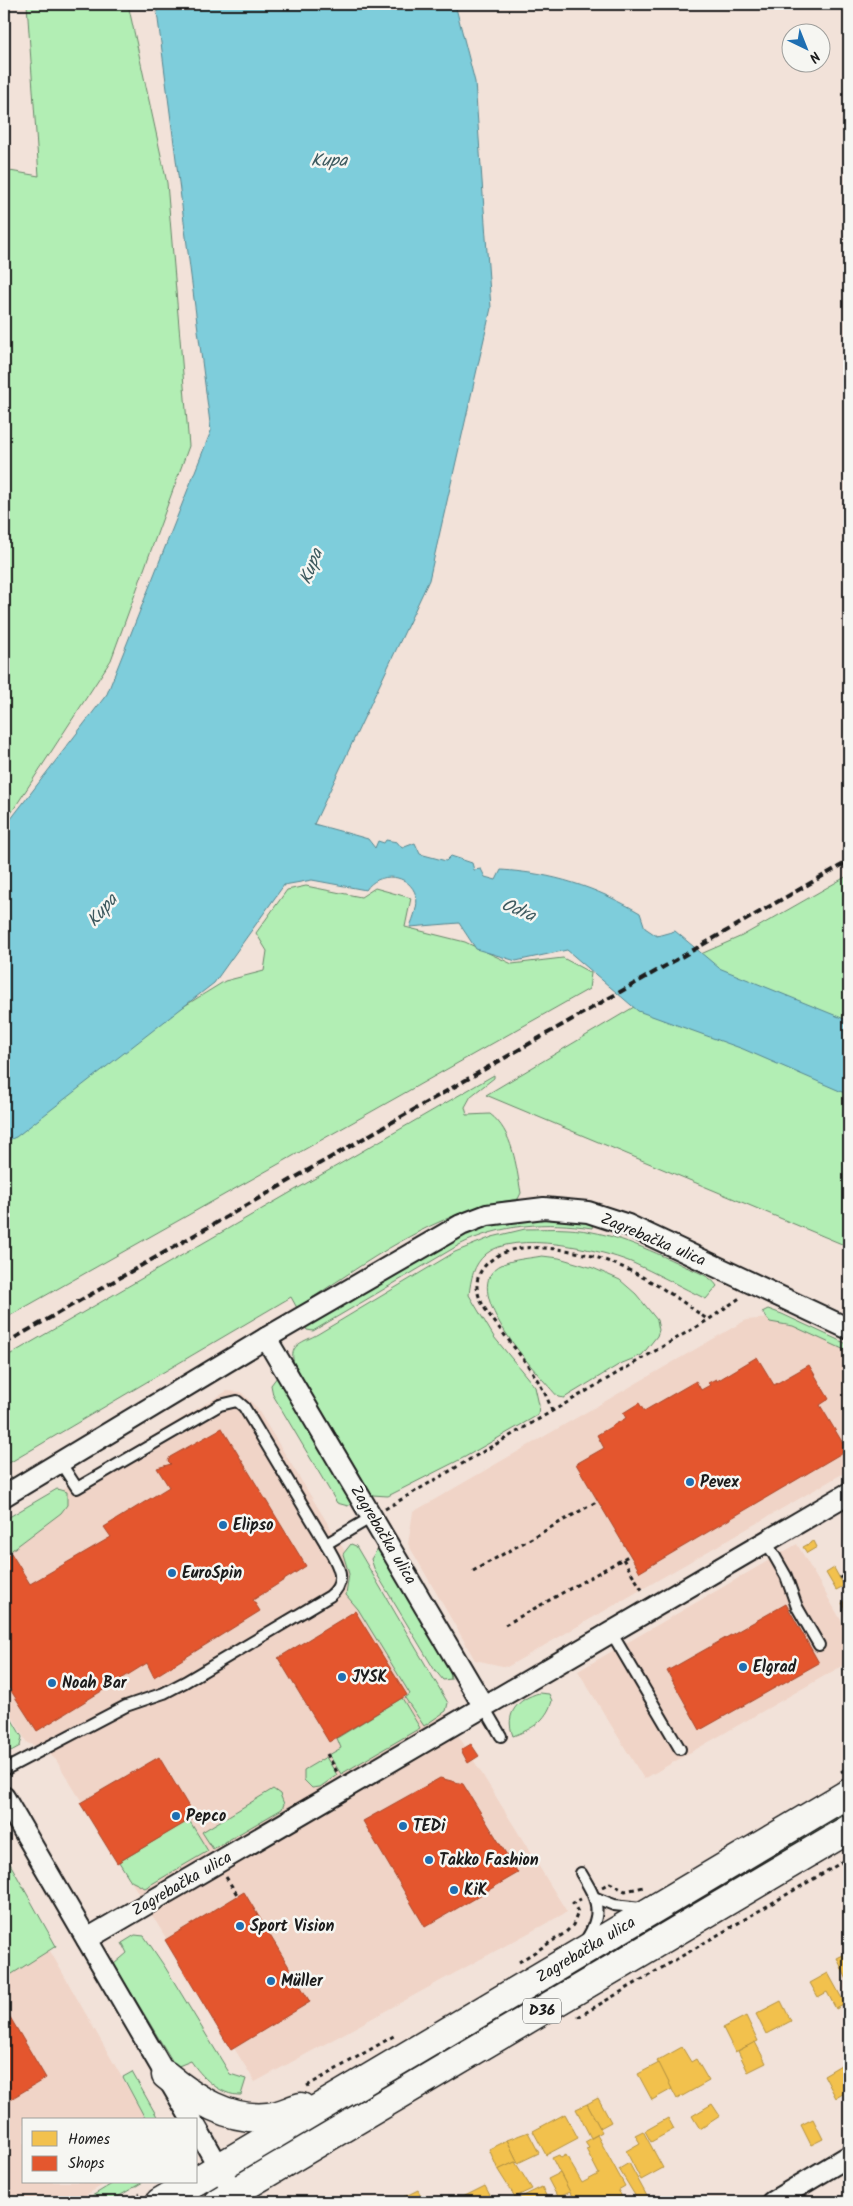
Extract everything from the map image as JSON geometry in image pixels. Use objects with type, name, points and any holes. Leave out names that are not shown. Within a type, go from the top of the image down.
[{"type":"main road","name":"Zagrebačka ulica","points":[[203,2177],[565,1962],[651,1897],[841,1785]]},
{"type":"main road","name":"Zagrebačka ulica","points":[[230,2199],[849,1829]]},
{"type":"main road","points":[[166,2075],[208,2105],[225,2112],[254,2117],[278,2115],[341,2095]]},
{"type":"main road","name":"Zagrebačka ulica","points":[[160,2202],[191,2184]]},
{"type":"street","name":"Zagrebačka ulica","points":[[4,1496],[266,1338],[461,1226],[487,1215],[529,1208],[588,1212],[616,1221],[849,1329]]},
{"type":"street","name":"Zagrebačka ulica","points":[[266,1338],[484,1707]]},
{"type":"street","name":"Zagrebačka ulica","points":[[87,1939],[849,1493]]},
{"type":"street","points":[[4,1797],[191,2118]]},
{"type":"street","name":"Zagrebačka ulica","points":[[198,2142],[203,2177],[230,2199]]},
{"type":"street","points":[[772,2202],[849,2156]]},
{"type":"lane","points":[[4,1770],[126,1706],[164,1693],[185,1682],[330,1596],[340,1586],[341,1574],[326,1544],[244,1407],[237,1401],[220,1404],[76,1488],[60,1462]]},
{"type":"lane","points":[[326,1544],[372,1517]]},
{"type":"lane","points":[[766,1541],[786,1576],[797,1607],[819,1645]]},
{"type":"lane","points":[[611,1632],[680,1749]]},
{"type":"lane","points":[[484,1707],[501,1736]]},
{"type":"lane","points":[[565,1962],[585,1942],[596,1920],[594,1895],[581,1873]]},
{"type":"lane","points":[[594,1895],[623,1907],[651,1897]]},
{"type":"path","points":[[552,1411],[540,1385],[485,1308],[478,1292],[478,1278],[482,1267],[502,1252],[518,1247],[570,1249],[604,1259],[640,1274],[708,1320]]},
{"type":"path","points":[[372,1517],[708,1320],[755,1286]]},
{"type":"path","points":[[473,1571],[598,1500]]},
{"type":"path","points":[[505,1625],[630,1555]]},
{"type":"path","points":[[846,1555],[849,1560]]},
{"type":"path","points":[[623,1559],[646,1596]]},
{"type":"path","points":[[840,1578],[849,1572]]},
{"type":"path","points":[[327,1754],[341,1780]]},
{"type":"path","points":[[841,1785],[849,1767]]},
{"type":"path","points":[[225,1875],[238,1896]]},
{"type":"path","points":[[515,1964],[565,1933],[577,1918],[578,1912],[573,1903],[594,1895],[610,1883],[625,1891],[635,1891],[651,1897]]},
{"type":"path","points":[[299,2091],[398,2033]]},
{"type":"shaded area","points":[[781,1317],[849,1346],[849,1470],[507,1667],[475,1660],[408,1544],[413,1512],[746,1320]]},
{"type":"shaded area","points":[[227,1391],[241,1392],[256,1407],[567,1912],[255,2082],[56,1760],[44,1749],[27,1743],[4,1702],[4,1525]]},
{"type":"shaded area","points":[[797,1544],[849,1634],[849,1662],[644,1779],[578,1671]]},
{"type":"shaded area","points":[[49,1949],[145,2118],[22,2118],[22,2184],[105,2184],[74,2202],[4,2202],[4,1976]]},
{"type":"green space","points":[[27,4],[128,4],[167,183],[189,446],[111,660],[4,824],[4,170],[39,176]]},
{"type":"green space","points":[[849,875],[849,1024],[726,977],[694,957],[742,936]]},
{"type":"green space","points":[[306,886],[361,897],[375,888],[411,898],[405,927],[465,942],[512,964],[563,958],[591,973],[589,989],[4,1319],[4,1117],[225,981],[264,971],[267,951],[256,933],[287,890]]},
{"type":"green space","points":[[644,1001],[849,1087],[849,1247],[486,1095]]},
{"type":"green space","points":[[494,1075],[494,1078],[471,1096],[465,1107],[467,1115],[490,1114],[504,1130],[509,1139],[515,1161],[521,1193],[518,1199],[487,1205],[429,1226],[375,1257],[297,1308],[291,1297],[4,1466],[4,1422],[7,1420],[4,1417],[4,1358]]},
{"type":"green space","points":[[564,1217],[593,1223],[592,1228],[541,1225],[491,1232],[459,1245],[313,1331],[307,1330],[304,1325],[446,1243],[483,1227],[517,1218]]},
{"type":"green space","points":[[525,1229],[583,1230],[613,1237],[642,1247],[698,1272],[711,1279],[717,1286],[706,1299],[631,1262],[599,1252],[557,1244],[516,1243],[499,1247],[486,1254],[475,1268],[469,1295],[494,1337],[535,1387],[539,1405],[538,1415],[465,1457],[388,1496],[372,1495],[294,1363],[293,1352],[295,1348],[298,1344],[455,1252],[492,1237]]},
{"type":"green space","points":[[542,1256],[559,1258],[593,1268],[620,1280],[636,1294],[657,1320],[659,1330],[657,1336],[642,1355],[620,1364],[564,1398],[558,1397],[522,1355],[496,1317],[489,1299],[488,1283],[494,1270],[510,1262]]},
{"type":"green space","points":[[768,1309],[849,1345],[849,1352],[793,1326],[770,1322],[762,1312]]},
{"type":"green space","points":[[277,1377],[352,1503],[348,1506],[337,1503],[273,1395],[271,1385]]},
{"type":"green space","points":[[57,1489],[67,1492],[67,1505],[61,1513],[4,1556],[4,1520]]},
{"type":"green space","points":[[351,1544],[356,1546],[448,1703],[446,1711],[424,1726],[405,1698],[410,1694],[358,1609],[346,1595],[349,1574],[343,1554]]},
{"type":"green space","points":[[378,1548],[450,1671],[451,1679],[443,1680],[434,1669],[375,1571],[371,1559]]},
{"type":"green space","points":[[539,1693],[549,1694],[552,1701],[546,1714],[532,1727],[513,1736],[510,1720],[515,1708],[525,1699]]},
{"type":"green space","points":[[402,1698],[420,1728],[341,1774],[329,1755],[341,1748],[337,1738]]},
{"type":"green space","points":[[4,1706],[22,1737],[20,1746],[11,1751],[4,1744]]},
{"type":"green space","points":[[326,1757],[337,1775],[320,1787],[312,1788],[304,1780],[304,1770]]},
{"type":"green space","points":[[273,1789],[280,1794],[284,1804],[282,1809],[213,1849],[202,1832]]},
{"type":"green space","points":[[849,1804],[849,1817],[454,2047],[588,1960]]},
{"type":"green space","points":[[189,1820],[208,1851],[145,1888],[131,1881],[119,1862]]},
{"type":"green space","points":[[4,1853],[56,1946],[4,1979]]},
{"type":"green space","points":[[135,1935],[144,1936],[230,2074],[246,2079],[241,2095],[219,2089],[200,2073],[191,2061],[176,2067],[114,1964],[127,1953],[122,1943]]},
{"type":"green space","points":[[132,2072],[158,2118],[145,2118],[123,2077]]},
{"type":"green space","points":[[112,2184],[140,2184],[109,2202],[82,2202]]},
{"type":"water","name":"Kupa","points":[[156,4],[455,4],[475,82],[491,308],[429,580],[314,824],[368,839],[375,848],[378,841],[384,843],[386,840],[397,842],[402,848],[415,843],[420,854],[446,861],[451,856],[472,863],[474,870],[481,869],[485,877],[496,880],[501,870],[538,874],[590,889],[623,904],[640,913],[645,928],[657,936],[675,931],[719,968],[849,1021],[849,1095],[743,1049],[638,1011],[567,950],[516,961],[476,949],[459,923],[410,927],[417,900],[413,888],[401,879],[386,877],[371,884],[366,890],[312,880],[284,885],[214,983],[16,1137],[4,1142],[4,828],[107,694],[211,431]]},
{"type":"building: Homes","points":[[814,1541],[817,1547],[807,1553],[803,1547]]},
{"type":"building: Homes","points":[[834,1568],[844,1586],[836,1590],[826,1573]]},
{"type":"building: Homes","points":[[849,1599],[849,1616],[842,1603]]},
{"type":"building: Homes","points":[[849,1952],[849,1981],[848,1982],[837,1958]]},
{"type":"building: Homes","points":[[828,1973],[845,2004],[836,2009],[827,1992],[818,1997],[810,1983]]},
{"type":"building: Homes","points":[[781,2001],[791,2021],[766,2034],[756,2014]]},
{"type":"building: Homes","points":[[746,2016],[758,2041],[735,2052],[723,2028]]},
{"type":"building: Homes","points":[[755,2042],[766,2063],[748,2072],[738,2051]]},
{"type":"building: Homes","points":[[682,2047],[691,2062],[696,2059],[709,2081],[677,2099],[657,2061]]},
{"type":"building: Homes","points":[[659,2063],[672,2089],[652,2100],[638,2074]]},
{"type":"building: Homes","points":[[841,2065],[849,2081],[844,2083],[848,2091],[836,2098],[824,2075]]},
{"type":"building: Homes","points":[[598,2098],[611,2122],[600,2128],[587,2104]]},
{"type":"building: Homes","points":[[587,2104],[602,2132],[591,2138],[576,2109]]},
{"type":"building: Homes","points":[[712,2104],[720,2116],[700,2129],[692,2116]]},
{"type":"building: Homes","points":[[565,2114],[578,2138],[546,2155],[533,2131]]},
{"type":"building: Homes","points":[[668,2118],[674,2129],[651,2142],[645,2131]]},
{"type":"building: Homes","points":[[813,2119],[823,2139],[811,2145],[801,2125]]},
{"type":"building: Homes","points":[[643,2131],[663,2168],[641,2180],[626,2151],[640,2143],[635,2135]]},
{"type":"building: Homes","points":[[528,2132],[539,2153],[518,2163],[507,2140]]},
{"type":"building: Homes","points":[[597,2135],[625,2186],[618,2190],[625,2202],[611,2202],[608,2196],[597,2202],[575,2202],[552,2158],[559,2155],[561,2158],[566,2155],[582,2183],[599,2174],[586,2149],[589,2148],[585,2142]]},
{"type":"building: Homes","points":[[507,2140],[518,2163],[515,2162],[498,2170],[489,2149]]},
{"type":"building: Homes","points":[[515,2162],[532,2189],[515,2197],[498,2170]]},
{"type":"building: Homes","points":[[629,2163],[648,2198],[639,2202],[619,2169]]},
{"type":"building: Homes","points":[[560,2173],[570,2192],[558,2198],[548,2179]]},
{"type":"building: Homes","points":[[485,2186],[493,2201],[461,2202],[459,2199]]},
{"type":"building: Homes","points":[[542,2187],[549,2202],[513,2202],[513,2201]]},
{"type":"building: Homes","points":[[418,2190],[424,2202],[394,2202]]},
{"type":"building: Shops","name":"Pevex","points":[[757,1357],[774,1385],[809,1365],[829,1399],[820,1405],[847,1450],[640,1572],[576,1464],[604,1448],[597,1435],[626,1418],[623,1413],[639,1403],[644,1411],[696,1381],[701,1390],[710,1385],[708,1383],[716,1379],[717,1381]]},
{"type":"building: Shops","points":[[222,1428],[306,1566],[253,1600],[260,1611],[154,1677],[147,1663],[37,1731],[4,1680],[4,1558],[11,1553],[30,1584],[111,1537],[104,1527],[169,1487],[157,1468],[171,1464],[168,1461],[170,1457]]},
{"type":"building: Shops","name":"Elgrad","points":[[786,1604],[819,1663],[700,1730],[667,1671]]},
{"type":"building: Shops","name":"JYSK","points":[[355,1611],[407,1695],[329,1742],[278,1658]]},
{"type":"building: Shops","points":[[471,1744],[479,1756],[468,1763],[461,1750]]},
{"type":"building: Shops","points":[[159,1757],[195,1817],[117,1863],[80,1803]]},
{"type":"building: Shops","points":[[440,1778],[463,1784],[518,1873],[425,1927],[363,1821]]},
{"type":"building: Shops","points":[[244,1892],[310,2002],[231,2050],[165,1940]]},
{"type":"building: Shops","points":[[4,2007],[46,2078],[4,2103]]},
{"type":"railway","points":[[4,1344],[849,861]]},
{"type":"place","name":"Pevex","points":[[690,1482]]},
{"type":"place","name":"Elipso","points":[[223,1525]]},
{"type":"place","name":"EuroSpin","points":[[172,1573]]},
{"type":"place","name":"Elgrad","points":[[743,1667]]},
{"type":"place","name":"JYSK","points":[[342,1677]]},
{"type":"place","name":"Noah Bar","points":[[52,1683]]},
{"type":"place","name":"Pepco","points":[[176,1816]]},
{"type":"place","name":"TEDi","points":[[403,1826]]},
{"type":"place","name":"Takko Fashion","points":[[429,1860]]},
{"type":"place","name":"KiK","points":[[454,1890]]},
{"type":"place","name":"Sport Vision","points":[[240,1926]]},
{"type":"place","name":"Müller","points":[[271,1981]]},
{"type":"water label","name":"Odra","points":[[518,911]]}]
